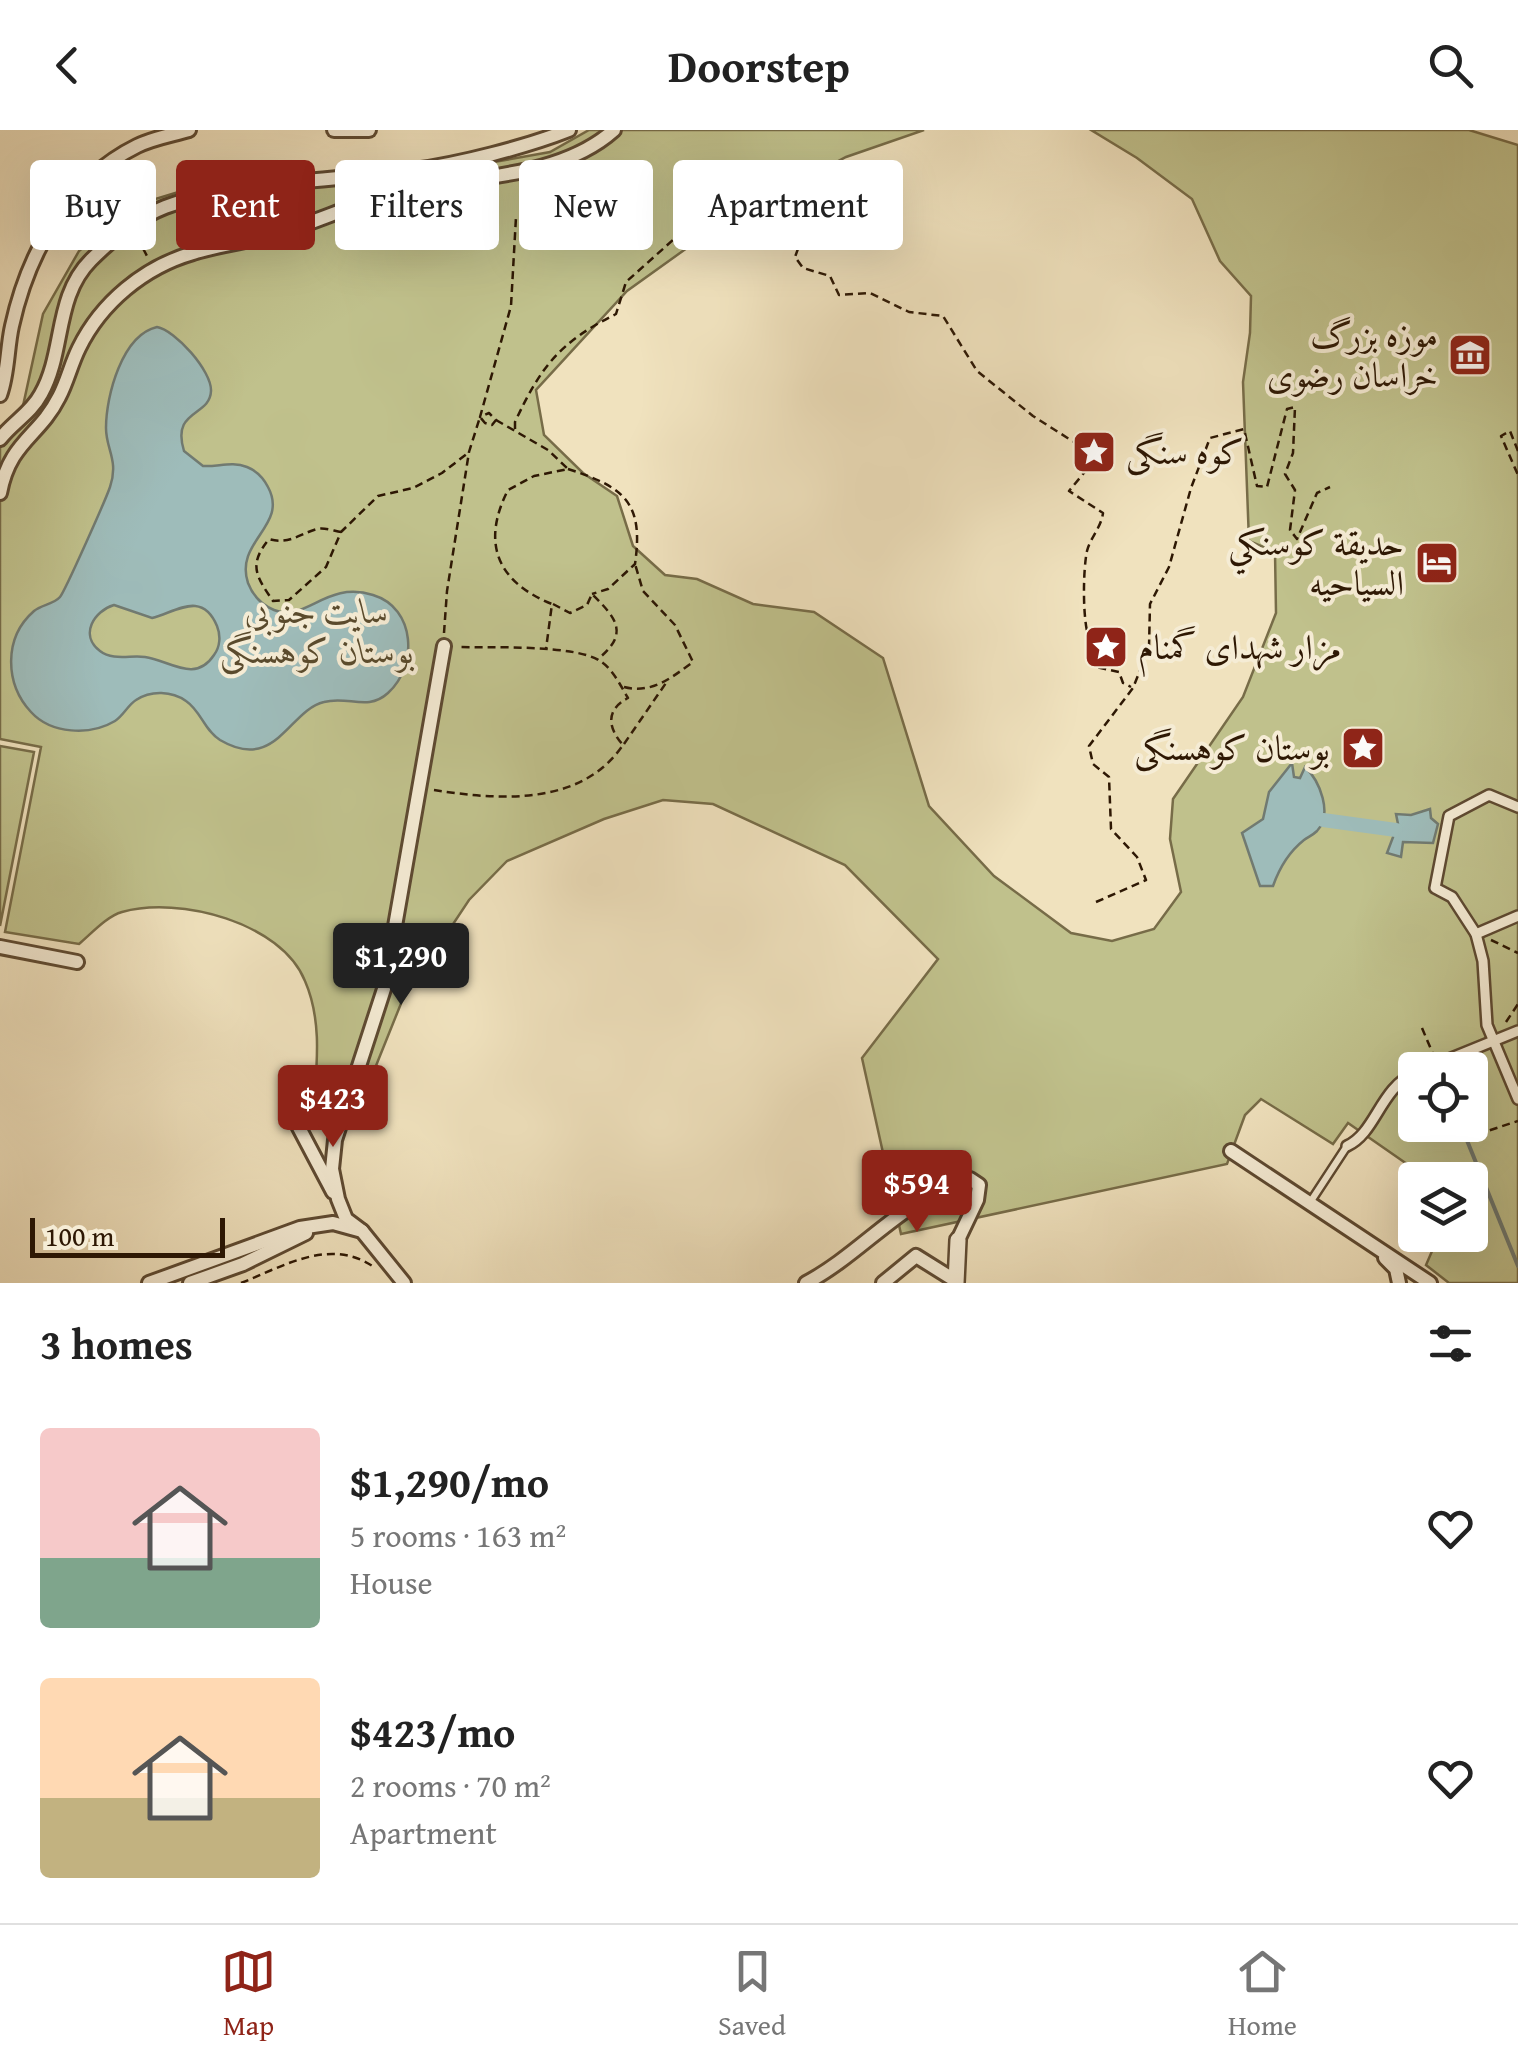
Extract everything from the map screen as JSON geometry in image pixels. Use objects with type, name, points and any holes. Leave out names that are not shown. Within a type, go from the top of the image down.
[{"type":"street","points":[[0,395],[22,284],[54,222],[83,184],[102,168],[138,145],[189,130]]},
{"type":"street","points":[[334,130],[369,130]]},
{"type":"street","points":[[0,439],[31,409],[42,392],[60,322],[76,280],[88,262],[130,225],[165,208],[216,194],[418,170],[569,130]]},
{"type":"street","points":[[0,493],[10,458],[58,399],[79,347],[96,320],[120,293],[154,269],[192,253],[285,232],[384,195],[566,160],[614,130]]},
{"type":"street","points":[[404,1283],[362,1231],[346,1219],[332,1168],[334,1140],[384,989],[444,646]]},
{"type":"street","points":[[1518,807],[1490,795],[1449,816],[1435,888],[1452,897],[1476,934],[1484,1004],[1518,1099]]},
{"type":"street","points":[[1476,934],[1518,916]]},
{"type":"street","points":[[0,947],[76,962]]},
{"type":"street","points":[[1466,1052],[1518,1031]]},
{"type":"street","points":[[1347,1146],[1360,1140],[1390,1090],[1398,1085]]},
{"type":"street","points":[[296,1120],[322,1176],[338,1199]]},
{"type":"street","points":[[1231,1152],[1430,1283]]},
{"type":"street","points":[[806,1283],[944,1186],[970,1179],[979,1185],[977,1200],[958,1240],[956,1282]]},
{"type":"street","points":[[149,1283],[316,1223],[347,1225],[362,1231]]},
{"type":"street","points":[[190,1283],[243,1264],[316,1229],[362,1231]]},
{"type":"street","points":[[1366,1238],[1396,1269],[1399,1283]]},
{"type":"street","points":[[882,1283],[916,1256],[956,1282]]},
{"type":"lane","points":[[1310,1202],[1347,1146]]},
{"type":"path","points":[[516,218],[511,306],[469,452],[447,591],[444,646],[546,650],[587,654],[598,659],[628,698],[613,708],[610,717],[614,735],[624,745]]},
{"type":"path","points":[[515,429],[537,376],[581,332],[616,314],[626,282],[674,239],[781,225],[803,236],[795,257],[803,268],[830,276],[839,295],[870,292],[908,312],[943,316],[977,371],[1060,436],[1088,451],[1093,462],[1069,491],[1103,513],[1087,551],[1083,584],[1090,641]]},
{"type":"path","points":[[1096,902],[1146,880],[1138,857],[1112,829],[1109,777],[1093,764],[1089,746],[1132,688],[1149,648],[1150,604],[1170,566],[1191,488],[1210,438],[1244,429],[1256,486],[1267,487],[1287,409],[1295,407],[1292,453],[1285,474],[1294,490],[1290,530],[1297,540],[1317,493],[1330,486]]},
{"type":"path","points":[[480,417],[488,413],[548,450],[568,468],[609,484],[629,500],[637,526],[634,564],[643,590],[675,625],[693,662],[653,688],[636,690],[621,686]]},
{"type":"path","points":[[480,417],[492,425],[496,420]]},
{"type":"path","points":[[1518,451],[1510,431],[1502,436],[1518,475]]},
{"type":"path","points":[[341,532],[320,528],[300,538],[280,542],[269,539],[258,553],[255,569],[273,601],[289,600],[326,567],[341,532],[378,496],[413,488],[442,473],[469,452]]},
{"type":"path","points":[[568,468],[522,480],[508,490],[496,522],[499,565],[526,592],[570,613],[587,605],[592,594],[608,589],[634,564]]},
{"type":"path","points":[[592,594],[612,614],[618,630],[612,649],[598,659]]},
{"type":"path","points":[[546,650],[552,604]]},
{"type":"path","points":[[1089,659],[1096,667],[1119,672],[1123,683],[1132,688]]},
{"type":"path","points":[[418,788],[492,799],[561,789],[588,777],[615,758],[668,679]]},
{"type":"path","points":[[1476,934],[1518,952]]},
{"type":"path","points":[[1494,1040],[1518,1004]]},
{"type":"path","points":[[1422,1028],[1432,1052]]},
{"type":"path","points":[[1488,1131],[1518,1122]]},
{"type":"path","points":[[240,1283],[322,1252],[364,1260],[380,1271]]},
{"type":"green space","name":"سایت جنوبی بوستان کوهسنگی","points":[[589,130],[924,130],[840,160],[673,160],[673,250],[684,250],[627,291],[536,390],[544,435],[583,473],[617,496],[633,546],[665,575],[697,579],[753,604],[814,612],[883,658],[929,806],[994,876],[1071,933],[1112,941],[1154,929],[1181,892],[1170,839],[1173,799],[1243,697],[1276,613],[1275,552],[1249,541],[1243,382],[1251,296],[1220,261],[1192,199],[1091,130],[1469,130],[1518,145],[1518,1283],[1449,1283],[1426,1265],[1432,1252],[1488,1252],[1488,1162],[1404,1162],[1348,1123],[1333,1144],[1261,1099],[1245,1115],[1227,1164],[901,1234],[862,1058],[938,959],[845,865],[713,804],[663,800],[604,819],[507,861],[469,900],[402,1001],[357,1113],[314,1104],[317,1042],[314,1011],[305,981],[293,960],[252,929],[199,911],[145,908],[116,914],[79,944],[5,932],[41,747],[0,739],[0,433],[21,415],[43,314],[79,251],[156,250],[156,199],[176,193],[176,250],[315,250],[315,177],[335,175],[335,250],[499,250],[499,161],[550,152]]},
{"type":"green space","points":[[0,746],[34,752],[0,926]]},
{"type":"water","points":[[157,327],[173,335],[199,363],[210,383],[209,399],[183,428],[184,451],[203,466],[247,467],[268,487],[272,513],[248,556],[246,568],[248,583],[258,600],[286,612],[342,593],[357,592],[373,595],[398,612],[405,625],[408,654],[398,682],[380,699],[324,702],[312,707],[268,745],[255,749],[239,748],[220,740],[191,705],[168,694],[142,697],[115,721],[83,731],[49,725],[22,701],[12,675],[17,634],[34,611],[60,597],[110,487],[113,462],[106,428],[109,400],[125,354],[145,332]],"holes":[[[114,605],[152,618],[188,606],[204,609],[218,630],[216,652],[199,668],[181,668],[145,657],[110,656],[100,651],[91,638],[95,618]]]},
{"type":"water","points":[[1292,763],[1294,777],[1300,778],[1305,767],[1315,781],[1323,798],[1322,824],[1290,855],[1273,886],[1260,886],[1242,833],[1263,819],[1269,792]]},
{"type":"water","points":[[1430,809],[1431,818],[1438,824],[1433,843],[1403,842],[1401,857],[1387,853],[1398,824],[1396,814],[1411,815]]},
{"type":"waterway","points":[[1323,820],[1396,830]]},
{"type":"waterway","points":[[1468,1142],[1518,1266]]},
{"type":"place","name":"موزه بزرگ خراسان رضوی","points":[[1470,355]]},
{"type":"place","name":"کوه سنگی","points":[[1094,452]]},
{"type":"place","name":"حديقة كوسنكي السياحيه","points":[[1437,563]]},
{"type":"place","name":"مزار شهدای گمنام","points":[[1106,647]]},
{"type":"place","name":"بوستان کوهسنگی","points":[[1363,748]]}]
